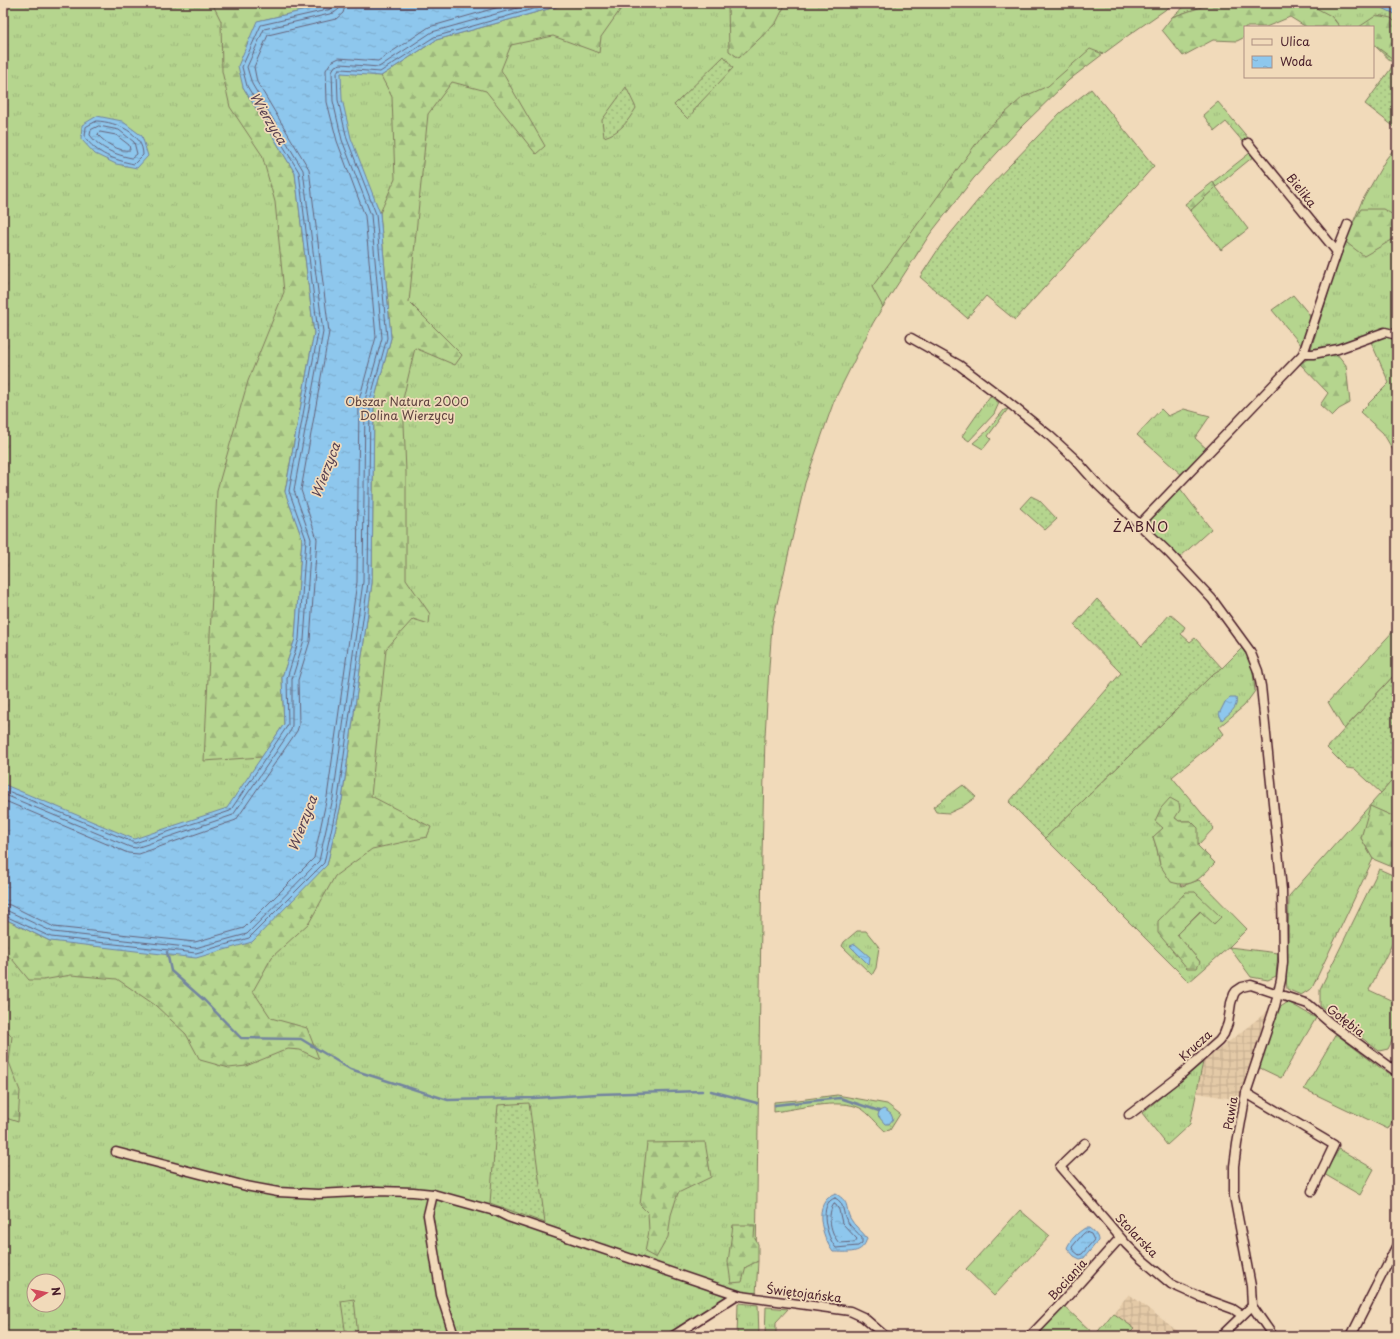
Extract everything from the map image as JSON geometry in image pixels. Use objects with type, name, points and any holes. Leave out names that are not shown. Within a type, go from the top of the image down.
[{"type":"street","name":"Bielika","points":[[1248,143],[1337,252]]},
{"type":"street","points":[[1139,524],[1304,354],[1337,252],[1348,224]]},
{"type":"street","points":[[1304,354],[1338,349],[1385,332],[1397,334]]},
{"type":"street","name":"Pawia","points":[[911,338],[959,365],[1050,436],[1075,459],[1098,485],[1178,563],[1212,600],[1245,643],[1255,664],[1261,686],[1282,890],[1283,962],[1278,994],[1246,1093],[1234,1166],[1234,1196],[1250,1281],[1252,1306]]},
{"type":"street","name":"Krucza","points":[[1129,1115],[1177,1078],[1219,1041],[1224,1034],[1228,1023],[1232,998],[1239,988],[1247,985],[1278,994]]},
{"type":"street","name":"Gołębia","points":[[1278,994],[1308,1004],[1330,1023],[1397,1072]]},
{"type":"street","points":[[1246,1093],[1334,1145],[1312,1191]]},
{"type":"street","name":"Stolarska","points":[[1085,1143],[1060,1166],[1120,1238],[1139,1257],[1171,1284],[1242,1314]]},
{"type":"street","name":"Świętojańska","points":[[116,1152],[246,1186],[278,1192],[318,1194],[393,1191],[433,1194],[498,1212],[508,1217],[737,1295],[850,1311],[863,1317],[884,1336]]},
{"type":"street","points":[[433,1194],[428,1215],[441,1295],[454,1336]]},
{"type":"street","name":"Bociania","points":[[1030,1336],[1120,1238]]},
{"type":"street","points":[[1351,1336],[1397,1245]]},
{"type":"street","points":[[673,1336],[737,1295]]},
{"type":"street","points":[[1221,1336],[1242,1314],[1252,1306],[1273,1336]]},
{"type":"shaded area","points":[[1269,1010],[1239,1100],[1197,1093],[1203,1062]]},
{"type":"shaded area","points":[[1129,1294],[1184,1336],[1126,1336],[1133,1328],[1113,1313]]},
{"type":"green space","name":"Obszar Natura 2000 Dolina Wierzycy","points":[[3,3],[1175,3],[1103,54],[1101,53],[1083,67],[1019,127],[968,183],[921,244],[873,323],[834,401],[805,483],[772,625],[765,736],[762,855],[756,1262],[758,1261],[756,1295],[741,1292],[724,1298],[667,1336],[3,1336]]},
{"type":"green space","points":[[212,3],[353,3],[333,4],[258,21],[243,87],[295,173],[314,333],[285,491],[302,538],[295,639],[282,677],[284,724],[262,757],[204,761],[217,490],[248,381],[284,292],[275,202],[262,155],[230,107],[222,71],[221,21]]},
{"type":"green space","points":[[564,3],[625,3],[601,37],[599,53],[553,36],[511,45],[501,70],[545,146],[536,154],[486,91],[452,82],[428,114],[409,302],[462,355],[455,365],[415,348],[403,399],[406,472],[406,579],[430,614],[429,624],[413,619],[386,649],[371,796],[431,827],[427,837],[372,849],[335,876],[309,923],[272,957],[253,991],[271,1018],[307,1028],[319,1059],[300,1050],[288,1049],[246,1066],[229,1068],[200,1060],[186,1034],[155,1005],[117,979],[71,975],[43,980],[29,980],[12,959],[3,953],[3,918],[50,941],[327,865],[342,800],[372,583],[374,401],[391,338],[380,213],[395,179],[392,97],[381,76],[436,40],[559,6]]},
{"type":"green space","points":[[728,3],[786,3],[776,23],[739,58],[729,51]]},
{"type":"green space","points":[[1189,3],[1213,3],[1172,17]]},
{"type":"green space","points":[[1213,3],[1307,3],[1331,16],[1339,26],[1304,26],[1290,17],[1268,26],[1244,26],[1244,38],[1237,41],[1213,40],[1183,56],[1162,30],[1172,17]]},
{"type":"green space","points":[[1306,3],[1397,3],[1397,67],[1374,45],[1374,26],[1339,26],[1334,19]]},
{"type":"green space","points":[[1377,15],[1391,18],[1397,24],[1397,62],[1374,45],[1374,26],[1360,26]]},
{"type":"green space","points":[[1090,49],[1103,54],[1069,80],[1021,127],[974,178],[930,234],[883,307],[872,287],[986,130],[1023,97],[1048,86]]},
{"type":"green space","points":[[724,56],[733,68],[699,104],[688,119],[674,105]]},
{"type":"green space","points":[[1395,59],[1397,62],[1397,129],[1365,104],[1390,70]]},
{"type":"green space","points":[[626,87],[636,108],[619,129],[604,137],[602,120]]},
{"type":"green space","points":[[1091,89],[1154,166],[1015,320],[986,296],[967,318],[920,277],[941,245],[988,188],[1060,113]]},
{"type":"green space","points":[[1218,102],[1249,139],[1244,143],[1226,122],[1215,131],[1203,115]]},
{"type":"green space","points":[[1397,145],[1397,335],[1388,337],[1397,340],[1397,452],[1393,450],[1383,433],[1360,412],[1389,383],[1371,342],[1382,338],[1336,345],[1310,352],[1340,255],[1361,203],[1386,159]]},
{"type":"green space","points":[[1251,152],[1254,156],[1216,187],[1213,182]]},
{"type":"green space","points":[[1213,182],[1216,187],[1190,211],[1185,204]]},
{"type":"green space","points":[[1216,187],[1248,229],[1221,250],[1190,211]]},
{"type":"green space","points":[[1361,209],[1383,209],[1397,217],[1397,237],[1364,256],[1343,240]]},
{"type":"green space","points":[[1293,295],[1309,314],[1310,318],[1302,346],[1272,310]]},
{"type":"green space","points":[[1337,354],[1346,365],[1350,403],[1339,409],[1332,416],[1320,405],[1328,393],[1300,364],[1309,358]]},
{"type":"green space","points":[[990,396],[999,403],[994,414],[969,441],[962,436]]},
{"type":"green space","points":[[1008,409],[988,436],[991,439],[983,449],[973,443],[987,431],[1004,410]]},
{"type":"green space","points":[[1161,409],[1168,416],[1184,409],[1210,416],[1195,438],[1207,449],[1183,476],[1137,435]]},
{"type":"green space","points":[[1179,487],[1211,529],[1180,557],[1151,530],[1151,516]]},
{"type":"green space","points":[[1031,496],[1039,500],[1057,519],[1045,530],[1020,508]]},
{"type":"green space","points":[[1097,599],[1142,646],[1170,614],[1185,627],[1181,634],[1190,642],[1195,638],[1222,668],[1214,673],[1045,838],[1009,802],[1121,673],[1074,625]]},
{"type":"green space","points":[[1397,627],[1397,672],[1344,729],[1328,702]]},
{"type":"green space","points":[[1242,648],[1252,663],[1255,691],[1244,706],[1219,727],[1224,734],[1172,777],[1214,828],[1198,845],[1191,821],[1179,821],[1175,818],[1153,837],[1160,865],[1182,886],[1199,880],[1247,929],[1189,982],[1045,838],[1214,673],[1222,668]],"holes":[[[1195,892],[1201,911],[1177,934],[1200,962],[1158,921]]]},
{"type":"green space","points":[[1397,672],[1397,775],[1381,793],[1355,769],[1347,768],[1327,748]]},
{"type":"green space","points":[[1397,775],[1397,818],[1371,807],[1361,838],[1373,859],[1312,988],[1301,995],[1287,989],[1286,978],[1289,896]]},
{"type":"green space","points":[[963,785],[976,797],[962,807],[949,813],[936,812],[933,807]]},
{"type":"green space","points":[[1170,798],[1179,803],[1180,810],[1175,818],[1179,821],[1191,821],[1198,828],[1198,846],[1215,863],[1196,881],[1191,883],[1179,884],[1171,882],[1160,865],[1153,837],[1163,828],[1155,821],[1161,808]]},
{"type":"green space","points":[[1370,806],[1397,818],[1397,869],[1373,859],[1361,838]]},
{"type":"green space","points":[[1379,869],[1397,877],[1397,934],[1369,990],[1397,1003],[1397,1031],[1388,1049],[1379,1051],[1320,1006],[1320,989]]},
{"type":"green space","points":[[1186,892],[1195,892],[1221,917],[1214,924],[1200,911],[1177,934],[1200,962],[1197,968],[1187,968],[1158,933],[1158,921]]},
{"type":"green space","points":[[857,931],[866,931],[879,947],[876,968],[872,975],[842,946],[844,942]]},
{"type":"green space","points":[[1229,947],[1278,953],[1276,976],[1268,980],[1251,977]]},
{"type":"green space","points":[[1288,1002],[1316,1018],[1281,1078],[1258,1067],[1279,1008]]},
{"type":"green space","points":[[3,1027],[12,1036],[9,1062],[20,1091],[18,1122],[3,1117]]},
{"type":"green space","points":[[1336,1034],[1386,1072],[1397,1078],[1397,1112],[1388,1129],[1304,1089]]},
{"type":"green space","points":[[1203,1062],[1190,1124],[1167,1145],[1142,1113]]},
{"type":"green space","points":[[837,1095],[887,1104],[900,1114],[890,1130],[885,1131],[870,1115],[860,1108],[851,1105],[818,1105],[774,1112],[774,1102]]},
{"type":"green space","points":[[529,1103],[545,1223],[490,1203],[498,1105]]},
{"type":"green space","points":[[705,1142],[711,1177],[678,1193],[671,1215],[668,1237],[656,1258],[645,1252],[649,1231],[648,1213],[640,1205],[647,1143]]},
{"type":"green space","points":[[1339,1149],[1374,1169],[1360,1195],[1324,1174]]},
{"type":"green space","points":[[1020,1210],[1050,1236],[994,1296],[966,1269]]},
{"type":"green space","points":[[733,1225],[755,1225],[754,1237],[758,1244],[758,1261],[746,1267],[742,1282],[731,1283],[728,1262]]},
{"type":"green space","points":[[354,1299],[358,1336],[346,1336],[341,1301]]},
{"type":"green space","points":[[738,1303],[758,1305],[759,1336],[737,1336]]},
{"type":"green space","points":[[1063,1305],[1095,1335],[1113,1313],[1134,1328],[1126,1336],[1034,1336]]},
{"type":"green space","points":[[766,1307],[788,1309],[776,1322],[776,1336],[765,1336]]},
{"type":"water","name":"Wierzyca","points":[[426,3],[442,5],[445,3],[564,3],[559,6],[436,40],[381,76],[341,73],[342,99],[351,138],[380,213],[391,338],[374,401],[372,583],[342,800],[327,865],[252,942],[196,958],[50,941],[3,918],[3,784],[134,839],[227,808],[284,724],[282,677],[295,639],[302,538],[285,492],[314,333],[295,173],[243,87],[238,66],[257,21],[333,4]]},
{"type":"water","points":[[1372,3],[1397,3],[1397,15]]},
{"type":"water","points":[[97,116],[122,121],[142,136],[148,156],[137,168],[116,164],[95,154],[81,139],[82,125]]},
{"type":"water","points":[[1230,698],[1236,698],[1236,705],[1222,720],[1219,714],[1225,702]]},
{"type":"water","points":[[855,944],[870,957],[869,965],[850,946]]},
{"type":"water","points":[[884,1109],[891,1114],[893,1119],[889,1124],[885,1124],[878,1116],[879,1111]]},
{"type":"water","points":[[836,1194],[845,1202],[850,1218],[867,1238],[862,1247],[858,1250],[849,1252],[833,1252],[825,1238],[821,1220],[821,1211],[823,1204],[828,1198]]},
{"type":"water","points":[[1085,1228],[1089,1228],[1094,1232],[1098,1241],[1084,1258],[1080,1259],[1074,1256],[1067,1248],[1074,1237]]},
{"type":"waterway","points":[[167,952],[171,971],[204,1000],[241,1038],[301,1039],[350,1069],[448,1100],[702,1091]]},
{"type":"waterway","points":[[711,1091],[757,1103]]},
{"type":"waterway","points":[[775,1105],[840,1098],[879,1111]]},
{"type":"district","name":"ŻABNO","points":[[1141,526]]}]
